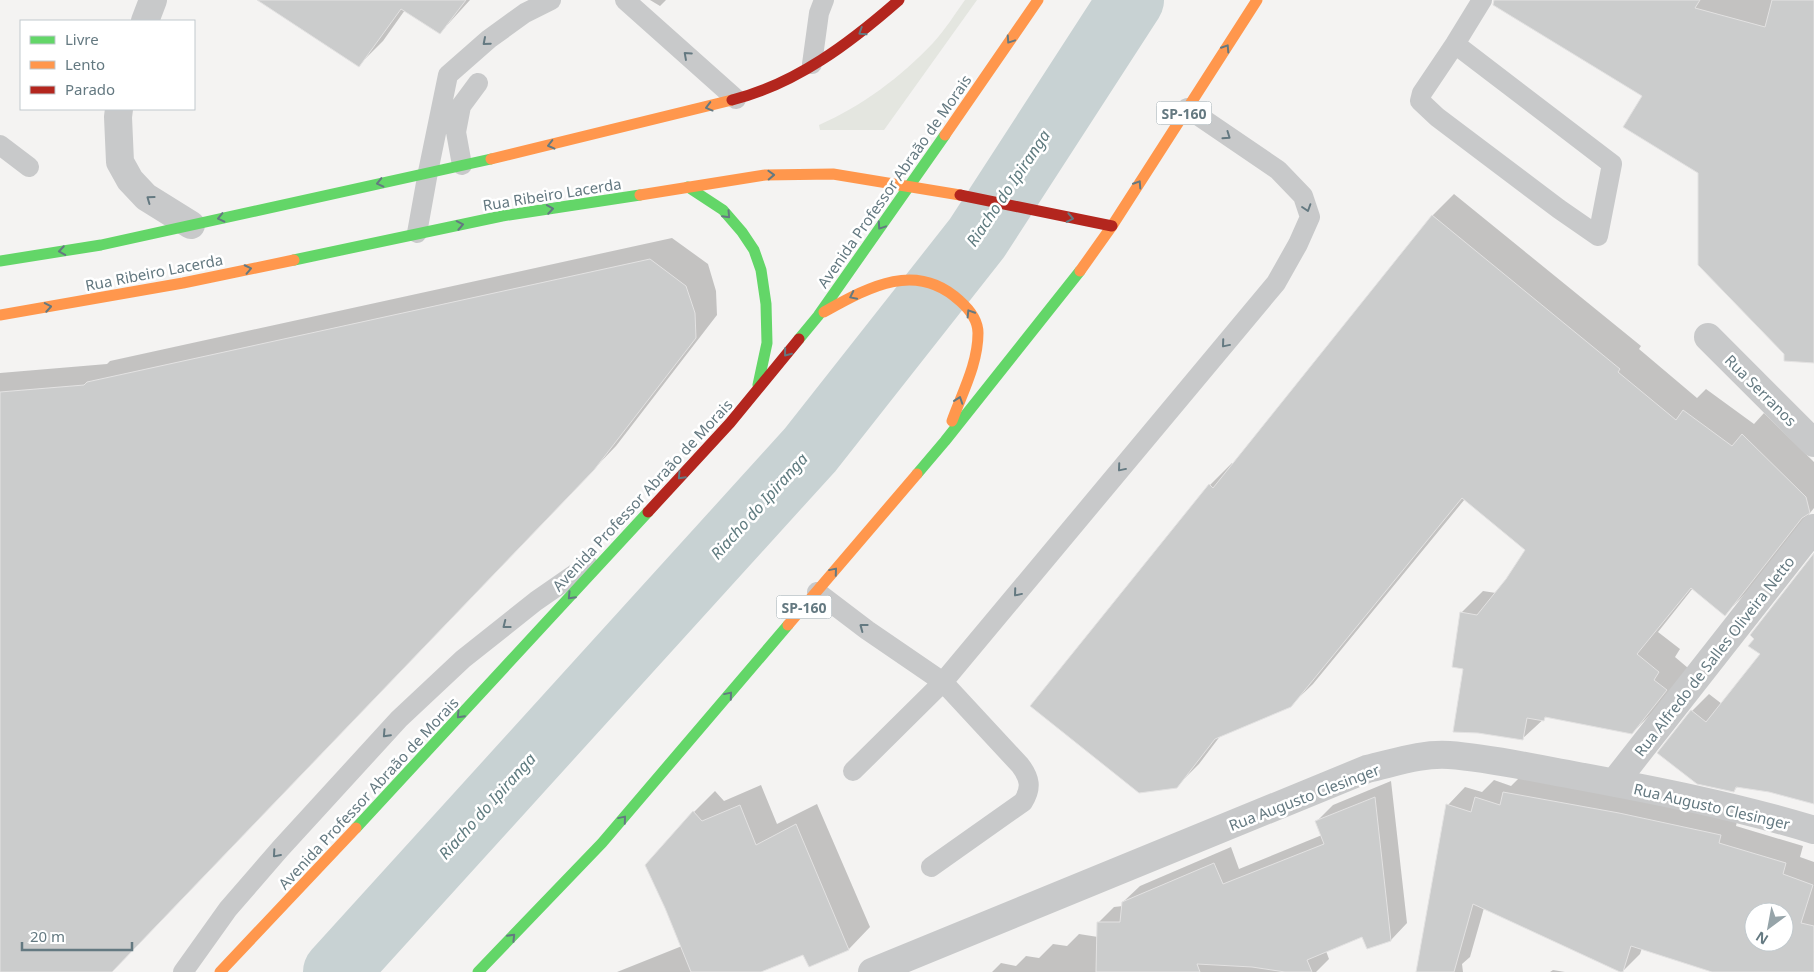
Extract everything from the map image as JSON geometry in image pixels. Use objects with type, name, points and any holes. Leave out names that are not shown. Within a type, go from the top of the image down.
[{"type":"main road","points":[[0,261],[101,244],[191,225],[492,159],[736,100],[772,87],[812,64],[869,27],[899,0]]},
{"type":"main road","name":"Avenida Professor Abraão de Morais","points":[[220,972],[313,875],[730,423],[818,316],[1038,0]]},
{"type":"main road","name":"SP-160","points":[[478,972],[602,843],[945,441],[1074,280],[1112,226],[1256,0]]},
{"type":"main road","name":"Rua Ribeiro Lacerda","points":[[0,315],[183,283],[502,216],[765,175],[833,174],[940,191],[1112,226]]},
{"type":"main road","points":[[688,187],[723,210],[742,232],[754,250],[761,270],[766,304],[767,344],[757,390]]},
{"type":"main road","points":[[818,316],[852,295],[890,281],[922,279],[946,287],[958,297],[973,315],[978,331],[974,360],[945,441]]},
{"type":"street","points":[[145,20],[153,0]]},
{"type":"street","points":[[119,110],[120,162],[130,180],[146,197],[191,225]]},
{"type":"street","name":"Rua Serranos","points":[[1708,337],[1814,443]]},
{"type":"street","name":"Rua Alfredo de Salles Oliveira Netto","points":[[1614,783],[1814,528]]},
{"type":"street","name":"Rua Augusto Clesinger","points":[[872,972],[1367,769],[1421,757],[1448,755],[1508,763],[1614,783],[1719,806],[1814,830]]},
{"type":"lane","points":[[417,233],[448,75],[489,39],[525,13],[551,0]]},
{"type":"lane","points":[[625,0],[736,100]]},
{"type":"lane","points":[[812,64],[819,13],[824,0]]},
{"type":"lane","points":[[1455,44],[1612,164],[1598,236],[1437,117],[1420,101],[1422,93],[1482,0]]},
{"type":"lane","points":[[462,165],[456,132],[461,106],[478,83]]},
{"type":"lane","points":[[853,771],[943,682],[1276,284],[1298,244],[1310,217],[1303,196],[1278,170],[1187,108]]},
{"type":"lane","points":[[0,145],[29,167]]},
{"type":"lane","points":[[183,972],[228,909],[286,842],[399,719],[470,653],[536,601],[616,546]]},
{"type":"lane","points":[[817,592],[867,630],[943,682],[1026,773],[1030,785],[1028,795],[1023,802],[931,867]]},
{"type":"shaded area","points":[[965,0],[977,0],[884,130],[820,130],[819,125],[866,100],[921,56],[946,27]]},
{"type":"building","points":[[257,0],[466,0],[440,34],[401,9],[359,67]]},
{"type":"building","points":[[1494,0],[1700,0],[1695,8],[1765,27],[1772,0],[1814,0],[1814,363],[1784,361],[1784,354],[1698,265],[1698,173],[1623,127],[1642,96],[1493,5]]},
{"type":"building","points":[[1432,215],[1620,369],[1618,372],[1676,420],[1683,410],[1732,446],[1742,434],[1806,497],[1810,513],[1802,518],[1725,616],[1691,588],[1637,654],[1659,672],[1654,680],[1667,690],[1632,734],[1545,717],[1544,721],[1527,718],[1523,740],[1478,733],[1453,732],[1463,669],[1452,667],[1460,612],[1477,615],[1506,579],[1525,550],[1462,498],[1291,707],[1215,739],[1177,788],[1139,793],[1030,706],[1209,484],[1213,488]]},
{"type":"building","points":[[650,259],[686,286],[695,313],[696,338],[594,470],[112,972],[0,972],[0,392],[84,385],[87,382]]},
{"type":"building","points":[[1814,553],[1814,804],[1769,792],[1736,787],[1734,792],[1697,784],[1657,753],[1691,710],[1706,722],[1760,654],[1748,646],[1754,639],[1750,635]]},
{"type":"building","points":[[1503,792],[1619,813],[1721,835],[1719,843],[1786,863],[1783,874],[1813,885],[1801,923],[1814,926],[1814,972],[1712,972],[1631,946],[1623,972],[1620,972],[1473,904],[1454,972],[1416,972],[1446,804],[1471,812],[1475,797],[1500,805]]},
{"type":"building","points":[[1375,797],[1391,941],[1367,949],[1362,937],[1307,960],[1312,972],[1285,972],[1252,967],[1197,964],[1200,972],[1096,972],[1097,922],[1120,922],[1122,902],[1214,863],[1223,884],[1324,844],[1315,821]]},
{"type":"building","points":[[740,805],[756,845],[796,824],[849,950],[809,967],[803,955],[761,972],[691,972],[645,865],[693,811],[702,821]]},
{"type":"waterway","name":"Riacho do Ipiranga","points":[[336,972],[810,450],[977,238],[1131,0]]},
{"type":"traffic: fast","points":[[799,339],[818,316],[945,135]]},
{"type":"traffic: fast","points":[[0,261],[101,245],[491,159]]},
{"type":"traffic: fast","points":[[688,187],[723,210],[742,232],[754,250],[761,270],[766,304],[767,343],[758,385]]},
{"type":"traffic: fast","points":[[294,260],[502,216],[640,195]]},
{"type":"traffic: fast","points":[[917,474],[1080,271]]},
{"type":"traffic: fast","points":[[356,828],[648,512]]},
{"type":"traffic: fast","points":[[478,972],[602,843],[788,625]]},
{"type":"traffic: slow","points":[[945,135],[1038,0]]},
{"type":"traffic: slow","points":[[1080,271],[1112,226],[1257,0]]},
{"type":"traffic: slow","points":[[491,159],[732,100]]},
{"type":"traffic: slow","points":[[640,195],[765,175],[833,174],[960,195]]},
{"type":"traffic: slow","points":[[0,315],[183,283],[294,260]]},
{"type":"traffic: slow","points":[[824,312],[875,287],[909,280],[927,282],[943,289],[960,301],[970,311],[975,320],[978,333],[975,356],[969,378],[952,421]]},
{"type":"traffic: slow","points":[[788,625],[917,474]]},
{"type":"traffic: slow","points":[[220,972],[356,828]]},
{"type":"traffic: jam","points":[[732,100],[756,93],[800,73],[861,32],[899,0]]},
{"type":"traffic: jam","points":[[960,195],[1112,226]]},
{"type":"traffic: jam","points":[[648,512],[730,423],[799,339]]}]
